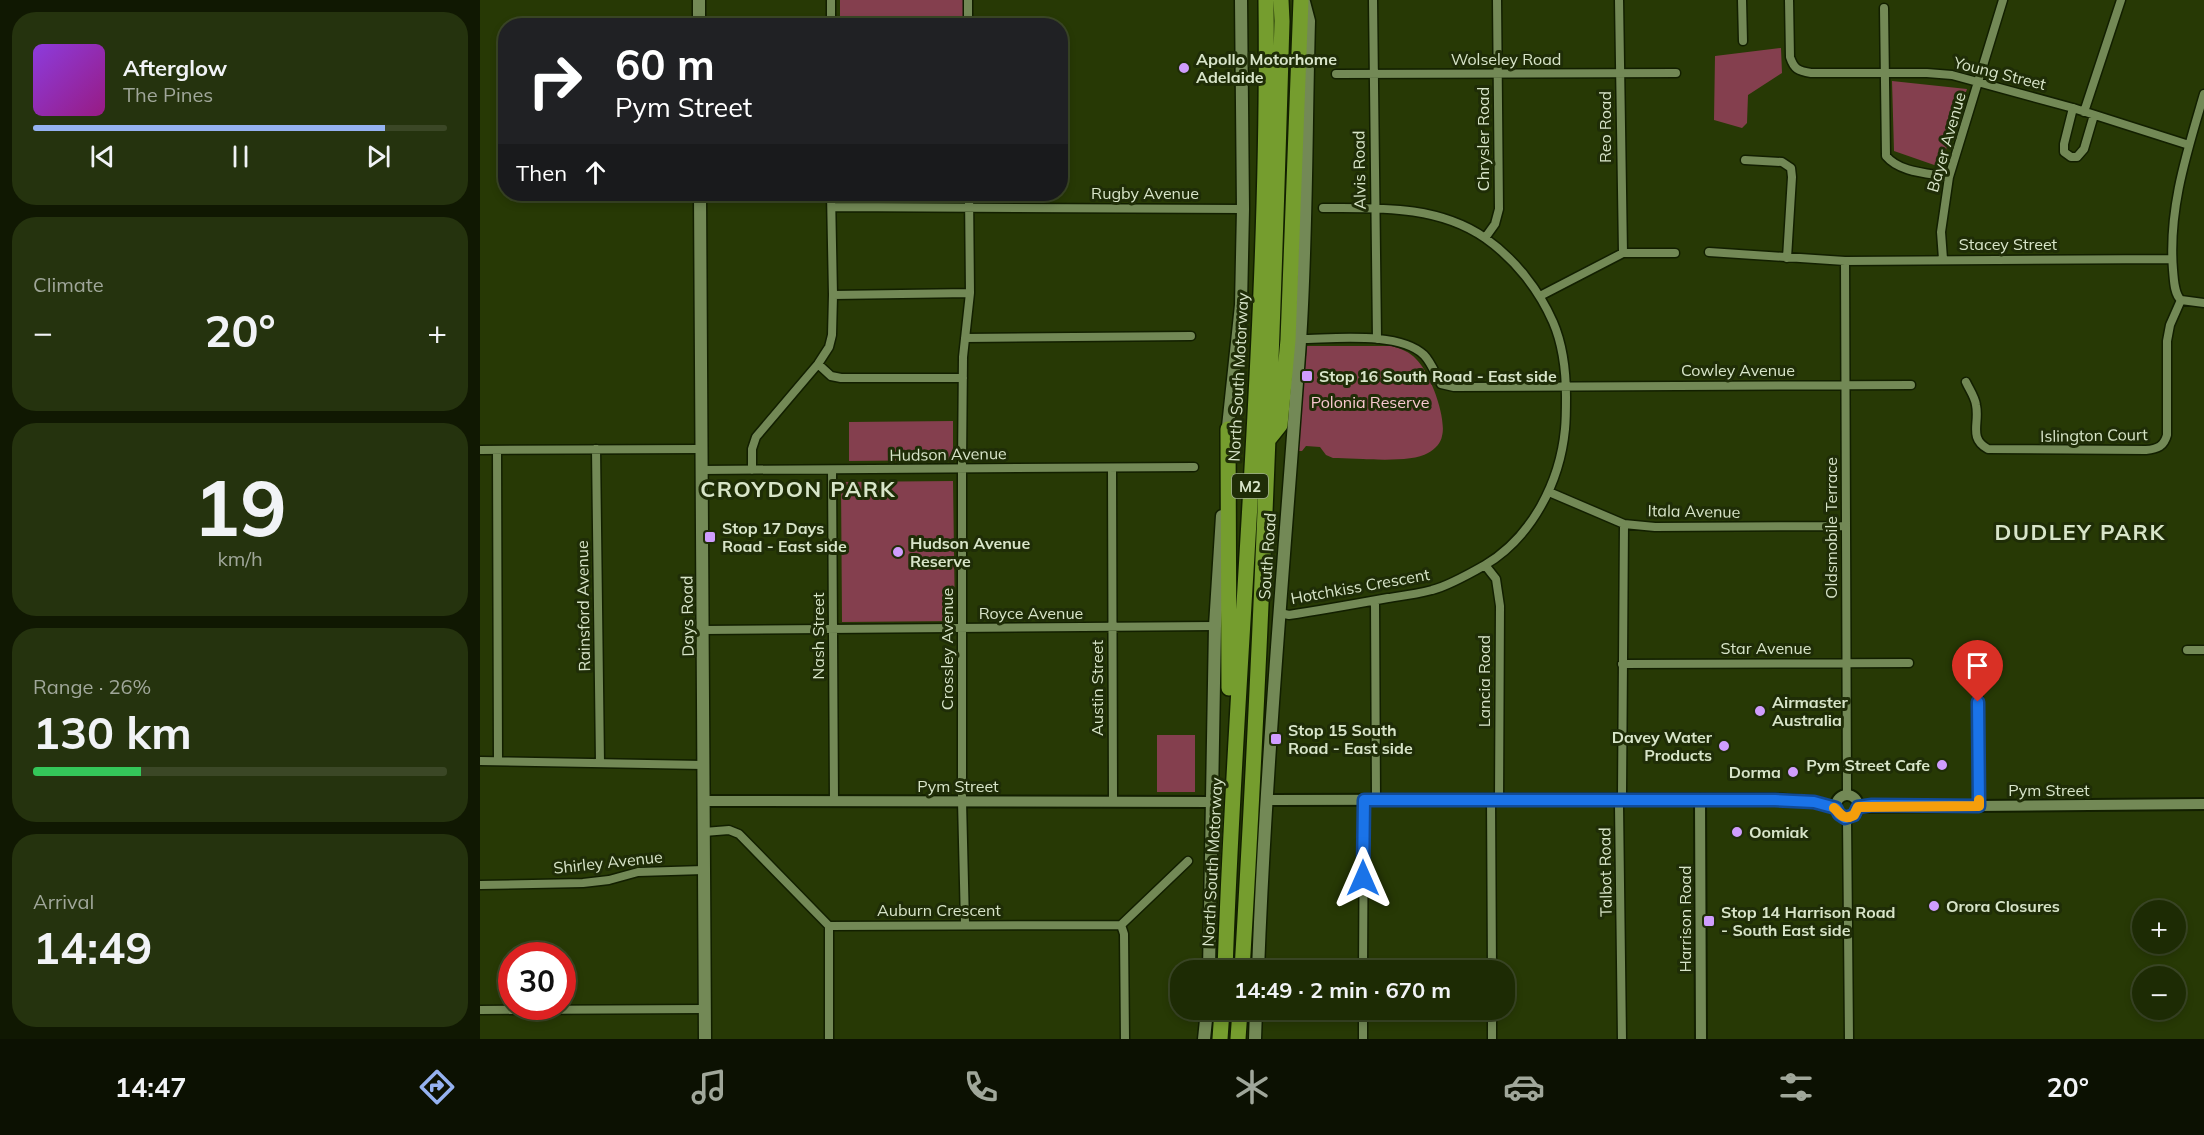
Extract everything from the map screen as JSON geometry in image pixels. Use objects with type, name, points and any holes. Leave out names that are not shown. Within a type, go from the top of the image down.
[{"type":"highway","name":"North South Motorway","points":[[1225,960],[1260,302],[1267,54],[1266,0]]},
{"type":"highway","name":"North South Motorway","points":[[1243,960],[1256,737],[1268,440],[1277,200],[1281,0]]},
{"type":"highway","points":[[1268,440],[1280,425],[1288,340],[1302,0]]},
{"type":"highway","points":[[1227,429],[1228,693],[1236,729]]},
{"type":"highway","points":[[1220,1039],[1221,1020]]},
{"type":"highway","points":[[1238,1039],[1239,1020]]},
{"type":"main road","points":[[699,0],[699,18]]},
{"type":"main road","points":[[1209,960],[1215,627],[1227,429],[1241,305],[1241,0]]},
{"type":"main road","name":"South Road","points":[[1258,960],[1300,339],[1308,153],[1308,21],[1302,0]]},
{"type":"main road","name":"Days Road","points":[[700,201],[705,1039]]},
{"type":"main road","points":[[1204,1039],[1206,1020]]},
{"type":"main road","points":[[1255,1039],[1256,1020]]},
{"type":"street","points":[[831,0],[831,18]]},
{"type":"street","points":[[968,0],[968,18]]},
{"type":"street","name":"Alvis Road","points":[[1373,0],[1377,339]]},
{"type":"street","name":"Chrysler Road","points":[[1485,238],[1495,224],[1498,209],[1497,0]]},
{"type":"street","name":"Reo Road","points":[[1619,0],[1623,253]]},
{"type":"street","points":[[1742,0],[1743,41]]},
{"type":"street","name":"Young Street","points":[[1789,0],[1790,57],[1798,71],[1952,75],[2073,108],[2189,145]]},
{"type":"street","name":"Bayer Avenue","points":[[1943,259],[1941,232],[1949,177],[2003,0]]},
{"type":"street","points":[[2084,112],[2121,0]]},
{"type":"street","points":[[1884,8],[1886,156],[1892,163],[1902,167],[1949,177]]},
{"type":"street","name":"Wolseley Road","points":[[1336,74],[1676,73]]},
{"type":"street","points":[[2204,94],[2189,145],[2174,213],[2172,259],[2176,292],[2181,300],[2204,303]]},
{"type":"street","points":[[2073,108],[2064,144],[2064,152],[2071,157],[2077,157],[2084,149],[2094,115]]},
{"type":"street","points":[[1745,160],[1782,162],[1791,168],[1787,258]]},
{"type":"street","points":[[752,470],[752,448],[756,437],[818,364],[829,347],[832,335],[833,295],[832,201]]},
{"type":"street","name":"Crossley Avenue","points":[[965,924],[962,801],[962,468],[963,378],[970,293],[969,201]]},
{"type":"street","name":"Rugby Avenue","points":[[832,207],[1242,208]]},
{"type":"street","name":"Hotchkiss Crescent","points":[[1280,614],[1289,615],[1434,590],[1485,565],[1511,545],[1534,517],[1549,492],[1566,429],[1566,385],[1553,323],[1540,296],[1518,267],[1485,238],[1440,217],[1402,210],[1323,208]]},
{"type":"street","name":"Stacey Street","points":[[1709,252],[1845,261],[2172,259]]},
{"type":"street","points":[[1540,296],[1623,253],[1675,253]]},
{"type":"street","name":"Oldsmobile Terrace","points":[[1845,261],[1847,795]]},
{"type":"street","points":[[833,295],[970,293]]},
{"type":"street","name":"Islington Court","points":[[1965,382],[1977,404],[1977,437],[1980,445],[1988,449],[2146,450],[2159,447],[2165,443],[2167,435],[2169,329],[2181,300]]},
{"type":"street","points":[[966,338],[1191,336]]},
{"type":"street","points":[[1300,339],[1377,339]]},
{"type":"street","name":"Cowley Avenue","points":[[1377,339],[1395,340],[1414,348],[1425,356],[1441,384],[1446,386],[1911,385]]},
{"type":"street","points":[[818,364],[831,376],[840,378],[963,378]]},
{"type":"street","name":"Rainsford Avenue","points":[[596,449],[600,763]]},
{"type":"street","points":[[480,450],[702,449]]},
{"type":"street","points":[[497,450],[498,761]]},
{"type":"street","name":"Hudson Avenue","points":[[701,471],[1194,467]]},
{"type":"street","name":"Austin Street","points":[[1112,468],[1113,800]]},
{"type":"street","name":"Nash Street","points":[[832,470],[834,801]]},
{"type":"street","name":"Itala Avenue","points":[[1549,492],[1624,524],[1655,527],[1845,526]]},
{"type":"street","name":"Talbot Road","points":[[1622,1039],[1619,806],[1621,799],[1624,524]]},
{"type":"street","name":"Lancia Road","points":[[1485,565],[1496,579],[1500,606],[1492,960]]},
{"type":"street","points":[[1375,601],[1376,800]]},
{"type":"street","name":"Royce Avenue","points":[[704,630],[1215,627]]},
{"type":"street","points":[[2187,650],[2204,650]]},
{"type":"street","points":[[1977,655],[1979,806]]},
{"type":"street","name":"Star Avenue","points":[[1622,664],[1909,663]]},
{"type":"street","points":[[480,761],[703,765]]},
{"type":"street","points":[[1847,795],[1856,799],[1858,807],[1854,815],[1847,818],[1839,814],[1836,808],[1838,800],[1847,795]]},
{"type":"street","points":[[1268,800],[1700,799],[1801,801],[1836,808]]},
{"type":"street","name":"Harrison Road","points":[[1700,799],[1701,1039]]},
{"type":"street","name":"Pym Street","points":[[703,801],[1113,800],[1213,802]]},
{"type":"street","points":[[1363,960],[1364,800]]},
{"type":"street","name":"Pym Street","points":[[1858,807],[2204,804]]},
{"type":"street","points":[[1847,818],[1849,1039]]},
{"type":"street","points":[[704,832],[729,830],[739,834],[829,926],[829,1039]]},
{"type":"street","points":[[1125,1039],[1124,934],[1121,926],[1188,861]]},
{"type":"street","name":"Shirley Avenue","points":[[480,885],[583,883],[609,880],[638,872],[704,870]]},
{"type":"street","name":"Auburn Crescent","points":[[829,926],[965,924],[1121,926]]},
{"type":"street","points":[[480,1010],[705,1009]]},
{"type":"street","points":[[1363,1020],[1363,1039]]},
{"type":"street","points":[[1492,1020],[1492,1039]]},
{"type":"green space","points":[[840,0],[963,0],[963,18],[840,18]]},
{"type":"green space","points":[[1781,48],[1782,73],[1748,95],[1747,123],[1742,128],[1714,120],[1715,56]]},
{"type":"green space","points":[[1892,81],[1967,89],[1940,167],[1894,151]]},
{"type":"green space","name":"Polonia Reserve","points":[[1307,346],[1392,346],[1411,354],[1427,374],[1440,407],[1443,428],[1439,443],[1431,451],[1420,456],[1396,459],[1333,458],[1326,455],[1320,447],[1306,446],[1302,451],[1297,451]]},
{"type":"green space","points":[[953,421],[953,457],[950,460],[849,461],[849,422]]},
{"type":"green space","name":"Hudson Avenue Reserve","points":[[953,481],[955,621],[842,622],[841,482]]},
{"type":"green space","points":[[1157,735],[1195,735],[1195,792],[1157,792]]},
{"type":"slow traffic","points":[[1834,808],[1847,818],[1854,815],[1858,807],[1872,805],[1979,806],[1979,800]]},
{"type":"place","name":"Apollo Motorhome Adelaide","points":[[1184,68]]},
{"type":"place","name":"Stop 16 South Road - East side","points":[[1307,376]]},
{"type":"place","name":"Stop 17 Days Road - East side","points":[[710,537]]},
{"type":"place","name":"Hudson Avenue Reserve","points":[[898,552]]},
{"type":"place","name":"Airmaster Australia","points":[[1760,711]]},
{"type":"place","name":"Stop 15 South Road - East side","points":[[1276,739]]},
{"type":"place","name":"Davey Water Products","points":[[1724,746]]},
{"type":"place","name":"Pym Street Cafe","points":[[1942,765]]},
{"type":"place","name":"Dorma","points":[[1793,772]]},
{"type":"place","name":"Oomiak","points":[[1737,832]]},
{"type":"place","name":"Orora Closures","points":[[1934,906]]},
{"type":"place","name":"Stop 14 Harrison Road - South East side","points":[[1709,921]]},
{"type":"district","name":"CROYDON PARK","points":[[798,489]]},
{"type":"district","name":"DUDLEY PARK","points":[[2080,532]]},
{"type":"route","points":[[1363,878],[1364,800],[1775,800],[1820,803],[1836,808],[1837,812],[1845,818],[1854,815],[1858,807],[1872,805],[1979,806],[1978,702]]}]
